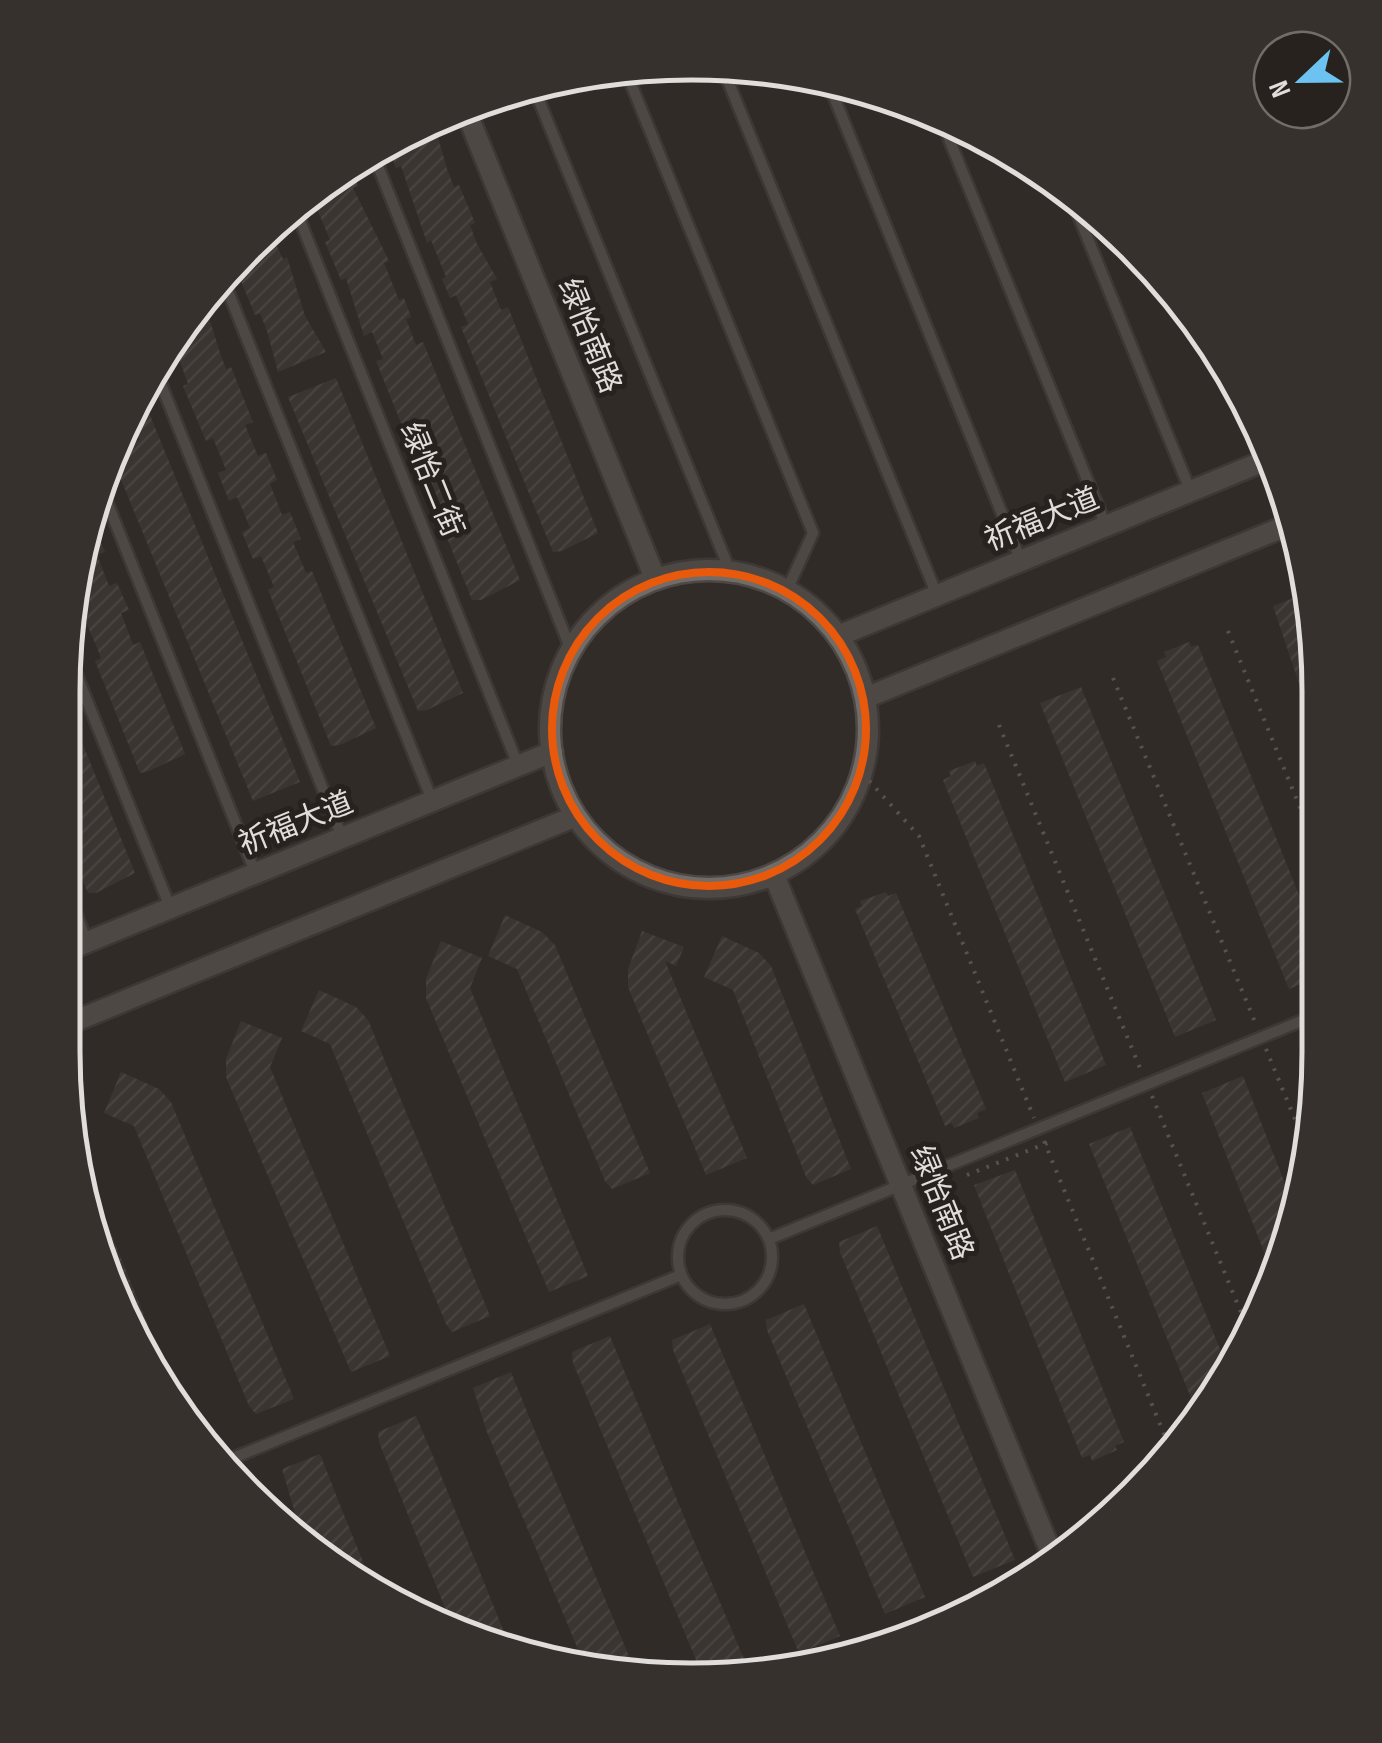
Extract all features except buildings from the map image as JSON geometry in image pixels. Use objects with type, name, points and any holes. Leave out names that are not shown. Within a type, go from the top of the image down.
[{"type":"street","name":"绿怡南路","points":[[470,122],[655,578]]},
{"type":"street","name":"祈福大道","points":[[838,636],[1258,464]]},
{"type":"street","points":[[865,698],[1280,529]]},
{"type":"street","points":[[692,570],[730,571],[787,590],[815,610],[838,636],[865,698],[868,736],[862,772],[849,805],[829,834],[804,857],[744,885],[680,886],[621,861],[576,816],[561,786],[552,752],[554,700],[570,650],[593,620],[622,595],[655,578],[692,570]]},
{"type":"street","name":"祈福大道","points":[[80,945],[552,752]]},
{"type":"street","points":[[80,1019],[576,816]]},
{"type":"street","name":"绿怡南路","points":[[774,874],[1049,1547]]},
{"type":"lane","points":[[728,81],[936,595]]},
{"type":"lane","points":[[631,83],[812,532],[787,590]]},
{"type":"lane","points":[[834,98],[1021,560]]},
{"type":"lane","points":[[539,100],[730,571]]},
{"type":"lane","points":[[948,137],[1106,526]]},
{"type":"lane","points":[[378,167],[570,650]]},
{"type":"lane","name":"绿怡二街","points":[[301,221],[518,766]]},
{"type":"lane","points":[[1080,221],[1190,491]]},
{"type":"lane","points":[[229,292],[432,801]]},
{"type":"lane","points":[[162,386],[343,838]]},
{"type":"lane","points":[[109,505],[256,873]]},
{"type":"lane","points":[[80,684],[170,908]]},
{"type":"lane","points":[[80,922],[88,942]]},
{"type":"lane","points":[[769,1239],[1302,1021]]},
{"type":"lane","points":[[724,1209],[746,1214],[769,1239],[770,1273],[748,1298],[715,1303],[695,1293],[682,1275],[681,1241],[702,1215],[724,1209]]},
{"type":"lane","points":[[234,1458],[682,1275]]},
{"type":"path","points":[[1228,631],[1302,813]]},
{"type":"path","points":[[1114,678],[1298,1127]]},
{"type":"path","points":[[999,725],[1242,1315]]},
{"type":"path","points":[[862,772],[919,836],[1165,1437]]},
{"type":"path","points":[[956,1180],[1048,1143]]},
{"type":"highlighted area","points":[[692,570],[730,571],[787,590],[838,636],[865,698],[868,735],[849,805],[804,857],[744,885],[680,886],[621,861],[576,816],[552,752],[557,682],[593,619],[621,595]]}]
